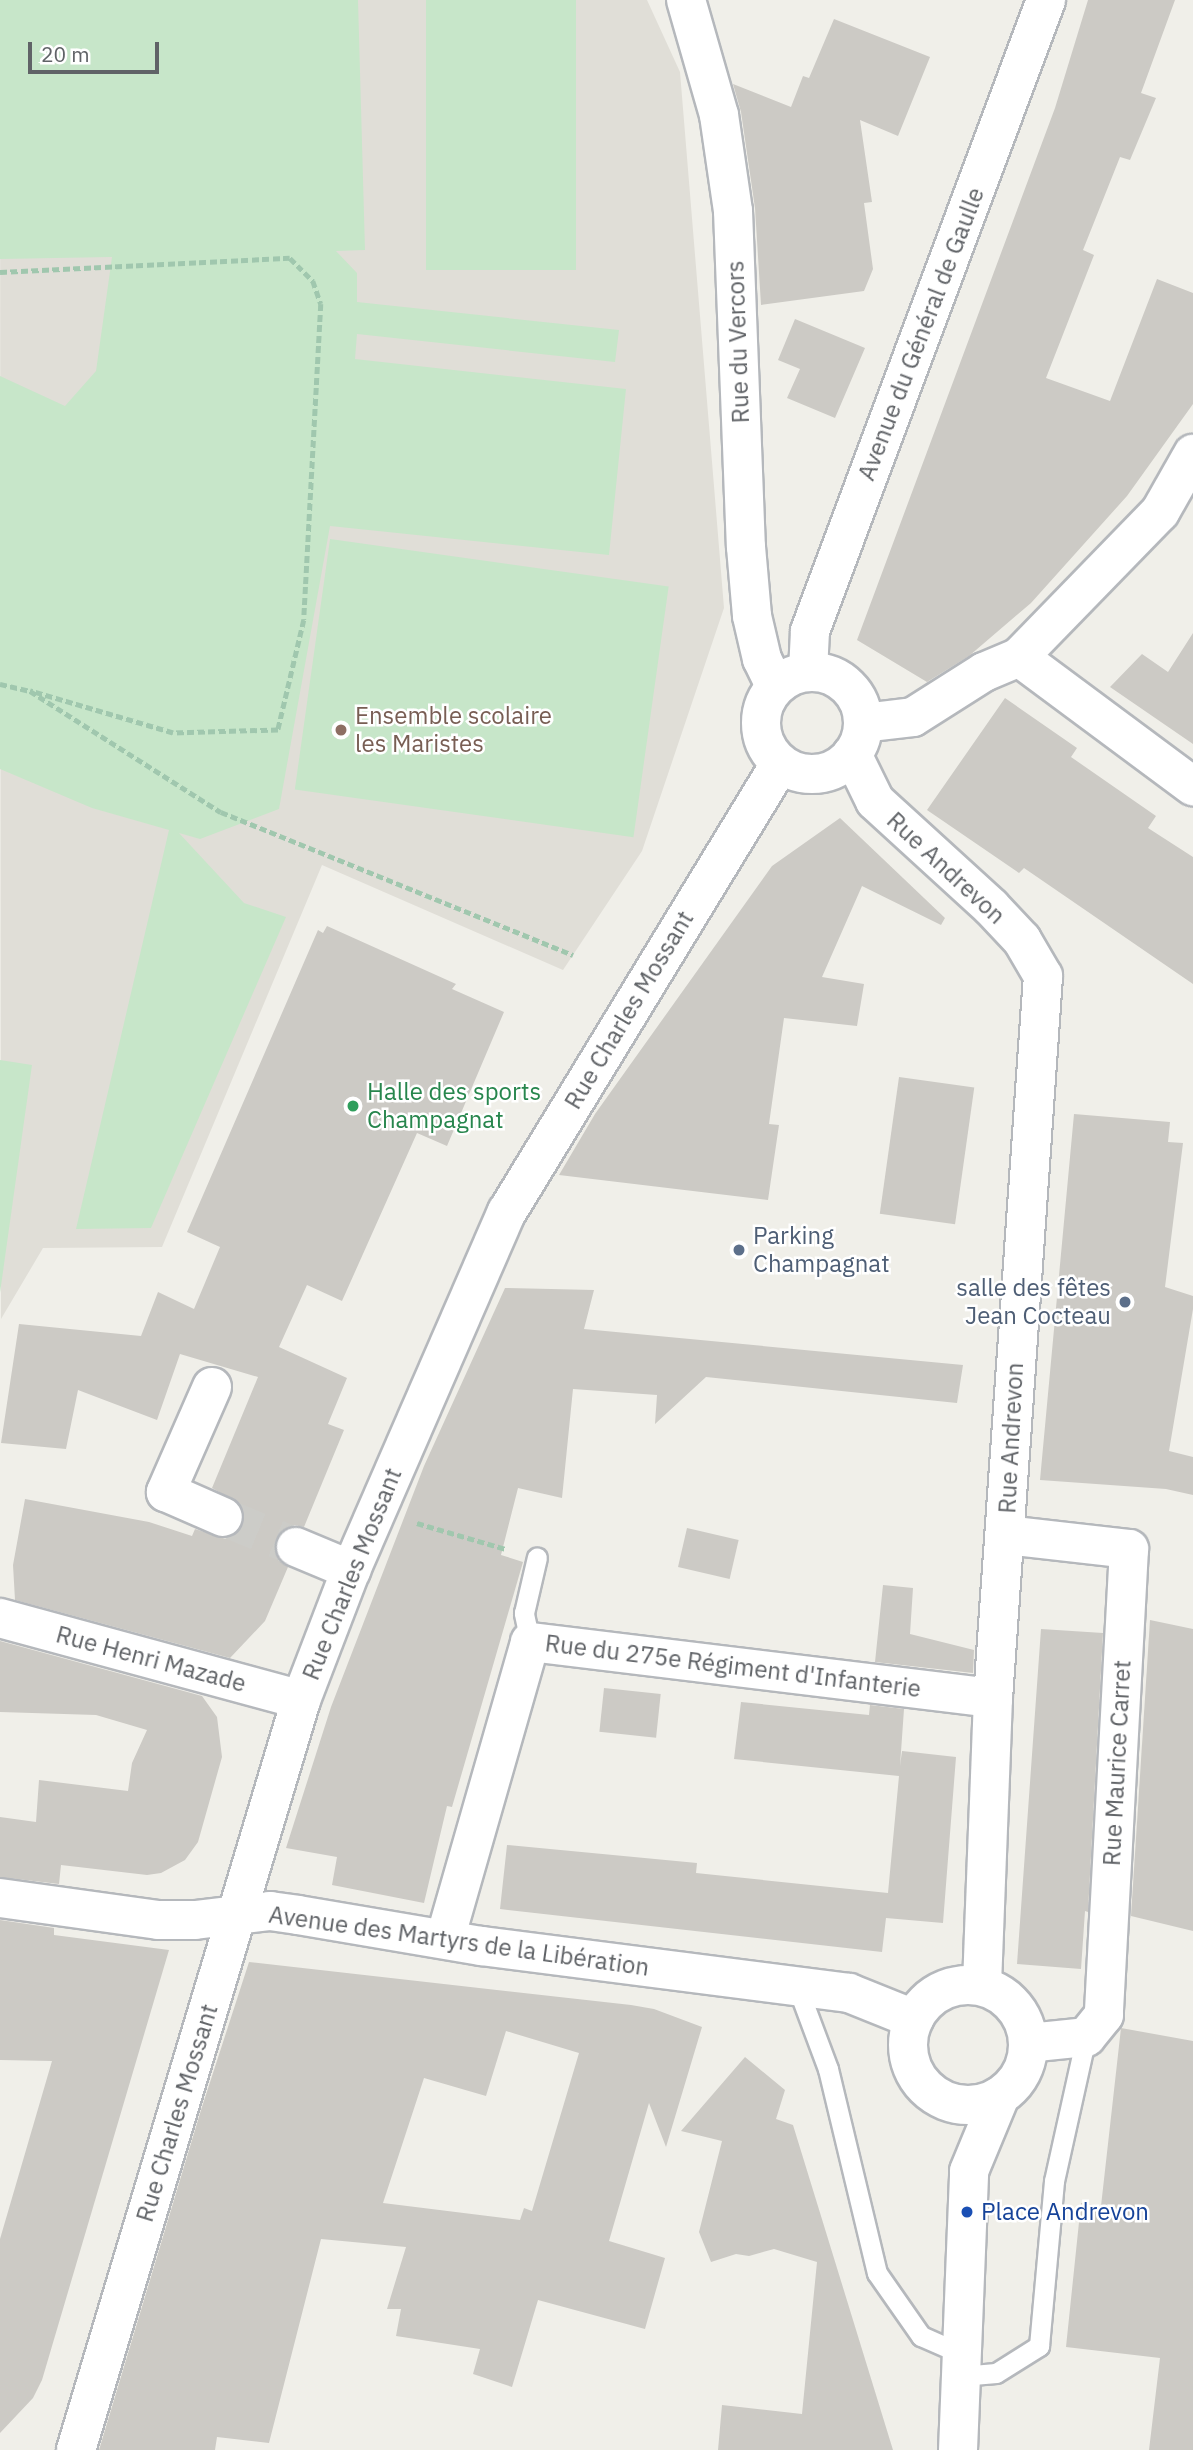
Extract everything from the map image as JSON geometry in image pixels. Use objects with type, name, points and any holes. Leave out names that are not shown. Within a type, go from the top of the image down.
[{"type":"street","name":"Rue du Vercors","points":[[685,0],[719,115],[733,211],[752,610],[762,659],[791,678]]},
{"type":"street","name":"Avenue du Général de Gaulle","points":[[791,678],[1046,0]]},
{"type":"street","points":[[858,738],[861,706],[852,691],[840,680],[791,678],[761,712],[760,726],[770,753],[780,764],[794,771],[826,772],[858,738],[913,717],[984,671],[1019,657],[1160,512],[1193,454]]},
{"type":"street","points":[[1019,657],[1193,786]]},
{"type":"street","name":"Rue Andrevon","points":[[858,738],[875,801],[991,907],[1022,940],[1043,976],[1020,1275],[1006,1535],[993,1698],[982,1986]]},
{"type":"street","name":"Rue Charles Mossant","points":[[76,2450],[301,1700],[351,1570],[507,1212],[780,764]]},
{"type":"street","points":[[212,1387],[166,1492],[223,1517]]},
{"type":"street","name":"Rue Maurice Carret","points":[[1006,1535],[1129,1549],[1104,2015],[1086,2037]]},
{"type":"street","points":[[296,1547],[351,1570]]},
{"type":"street","name":"Rue Henri Mazade","points":[[0,1618],[301,1700]]},
{"type":"street","name":"Rue du 275e Régiment d'Infanterie","points":[[445,1939],[530,1642],[993,1698]]},
{"type":"street","name":"Avenue des Martyrs de la Libération","points":[[0,1898],[158,1920],[236,1917],[270,1911],[445,1939],[849,1993],[914,2019]]},
{"type":"street","points":[[958,2450],[969,2171],[1000,2096],[1021,2073],[1028,2043],[1025,2023],[1015,2006],[1000,1994],[982,1986],[961,1985],[942,1991],[926,2003],[914,2019],[909,2038],[910,2057],[917,2075],[930,2090],[946,2100],[964,2105],[983,2103],[1000,2096]]},
{"type":"street","points":[[1028,2043],[1086,2037]]},
{"type":"street","points":[[946,2100],[969,2171]]},
{"type":"lane","points":[[530,1642],[524,1613],[537,1557]]},
{"type":"lane","points":[[797,1986],[828,2069],[877,2273],[921,2336],[961,2365],[996,2373],[1039,2346],[1054,2181],[1086,2037]]},
{"type":"path","points":[[0,272],[290,258],[313,281],[321,304],[303,620],[278,730],[173,733],[0,684]]},
{"type":"path","points":[[30,691],[221,812],[573,955]]},
{"type":"path","points":[[376,1511],[537,1557]]},
{"type":"shaded area","name":"Ensemble scolaire les Maristes","points":[[0,0],[647,0],[680,72],[724,608],[642,851],[563,970],[322,865],[162,1247],[43,1248],[1,1319]]},
{"type":"green space","points":[[0,0],[358,0],[365,250],[336,251],[357,273],[357,302],[619,330],[615,362],[357,334],[355,359],[626,389],[609,555],[330,526],[279,809],[200,839],[179,833],[244,903],[286,917],[151,1228],[76,1229],[169,830],[92,808],[0,769],[0,376],[65,406],[96,371],[112,257],[0,259]]},
{"type":"green space","points":[[426,0],[576,0],[576,270],[426,270]]},
{"type":"green space","points":[[330,539],[669,587],[633,837],[295,790]]},
{"type":"green space","points":[[0,1060],[32,1065],[0,1293]]},
{"type":"building","points":[[1088,0],[1175,0],[1141,93],[1156,98],[1130,160],[1120,157],[1083,250],[1094,255],[1046,378],[1110,401],[1157,279],[1193,293],[1193,404],[1127,496],[1031,603],[969,656],[927,682],[857,640],[1055,108]]},
{"type":"building","points":[[834,19],[930,57],[898,136],[860,120],[872,202],[864,203],[873,269],[864,291],[761,305],[755,208],[741,112],[733,84],[791,107],[803,76],[809,78]]},
{"type":"building","points":[[795,319],[865,348],[835,418],[787,398],[800,369],[778,360]]},
{"type":"building","points":[[1193,633],[1193,744],[1110,687],[1142,654],[1168,672]]},
{"type":"building","points":[[1005,698],[1077,748],[1071,757],[1156,816],[1148,828],[1193,857],[1193,984],[1024,868],[1019,873],[927,810]]},
{"type":"building","points":[[840,818],[945,918],[941,925],[862,886],[822,977],[864,984],[857,1026],[784,1018],[769,1124],[779,1125],[768,1200],[559,1175],[595,1114],[772,866]]},
{"type":"building","points":[[327,926],[456,984],[452,989],[504,1012],[447,1146],[417,1133],[342,1301],[307,1285],[279,1347],[347,1378],[328,1424],[344,1430],[304,1527],[294,1525],[283,1529],[276,1539],[274,1550],[278,1560],[288,1567],[265,1621],[230,1658],[15,1600],[13,1565],[25,1499],[149,1522],[192,1536],[195,1529],[226,1539],[235,1535],[243,1526],[245,1514],[240,1504],[212,1488],[258,1377],[180,1354],[157,1420],[78,1390],[66,1449],[1,1443],[19,1324],[141,1336],[158,1292],[194,1309],[220,1247],[187,1232],[318,930],[323,933]]},
{"type":"building","points":[[899,1077],[974,1088],[955,1224],[880,1214]]},
{"type":"building","name":"salle des fêtes Jean Cocteau","points":[[1074,1114],[1170,1122],[1168,1142],[1183,1143],[1165,1287],[1193,1296],[1193,1309],[1169,1451],[1193,1457],[1193,1495],[1166,1489],[1040,1480]]},
{"type":"building","points":[[505,1288],[594,1290],[584,1329],[963,1365],[957,1403],[706,1377],[655,1424],[657,1395],[573,1389],[562,1498],[518,1488],[501,1555],[523,1562],[452,1807],[447,1806],[424,1903],[332,1885],[337,1857],[286,1848],[331,1707],[424,1466]]},
{"type":"building","points":[[687,1528],[739,1540],[730,1579],[678,1567]]},
{"type":"building","points":[[883,1585],[913,1588],[910,1634],[974,1650],[973,1673],[875,1662]]},
{"type":"building","points":[[1150,1620],[1193,1629],[1193,1931],[1131,1916]]},
{"type":"building","points":[[1041,1629],[1103,1633],[1088,1912],[1085,1911],[1081,1969],[1017,1964]]},
{"type":"building","points":[[0,1641],[202,1696],[217,1717],[222,1757],[198,1842],[185,1860],[161,1873],[147,1875],[61,1865],[59,1884],[0,1877],[0,1817],[36,1822],[39,1780],[128,1791],[132,1763],[147,1730],[96,1715],[0,1712]]},
{"type":"building","points":[[604,1688],[661,1694],[656,1738],[599,1732]]},
{"type":"building","points":[[741,1702],[869,1715],[870,1705],[904,1709],[900,1766],[902,1751],[956,1757],[943,1923],[886,1918],[882,1952],[500,1909],[507,1845],[697,1863],[696,1873],[888,1893],[899,1776],[734,1759]]},
{"type":"building","points":[[0,1920],[54,1928],[54,1935],[169,1950],[42,2380],[33,2398],[0,2433],[0,2239],[52,2061],[0,2060]]},
{"type":"building","points":[[249,1962],[631,2005],[654,2009],[702,2027],[666,2147],[649,2103],[609,2241],[665,2258],[645,2329],[538,2300],[512,2387],[473,2374],[480,2349],[396,2336],[401,2309],[387,2309],[406,2247],[321,2239],[269,2443],[217,2437],[215,2450],[99,2450],[201,2110]],"holes":[[[506,2031],[579,2053],[532,2211],[524,2208],[520,2220],[383,2203],[424,2078],[486,2096]]]},
{"type":"building","points":[[1121,2028],[1193,2041],[1193,2450],[1149,2450],[1160,2358],[1066,2347],[1081,2203],[1101,2206]]},
{"type":"building","points":[[745,2057],[785,2090],[776,2119],[793,2125],[893,2450],[718,2450],[722,2405],[802,2414],[817,2262],[774,2249],[749,2256],[736,2254],[711,2262],[699,2232],[722,2141],[681,2131]]},
{"type":"tunnel","points":[[223,1517],[296,1547]]},
{"type":"place","name":"Ensemble scolaire les Maristes","points":[[341,730]]},
{"type":"place","name":"Halle des sports Champagnat","points":[[353,1106]]},
{"type":"place","name":"Parking Champagnat","points":[[739,1250]]},
{"type":"place","name":"salle des fêtes Jean Cocteau","points":[[1125,1302]]},
{"type":"place","name":"Place Andrevon","points":[[967,2212]]}]
